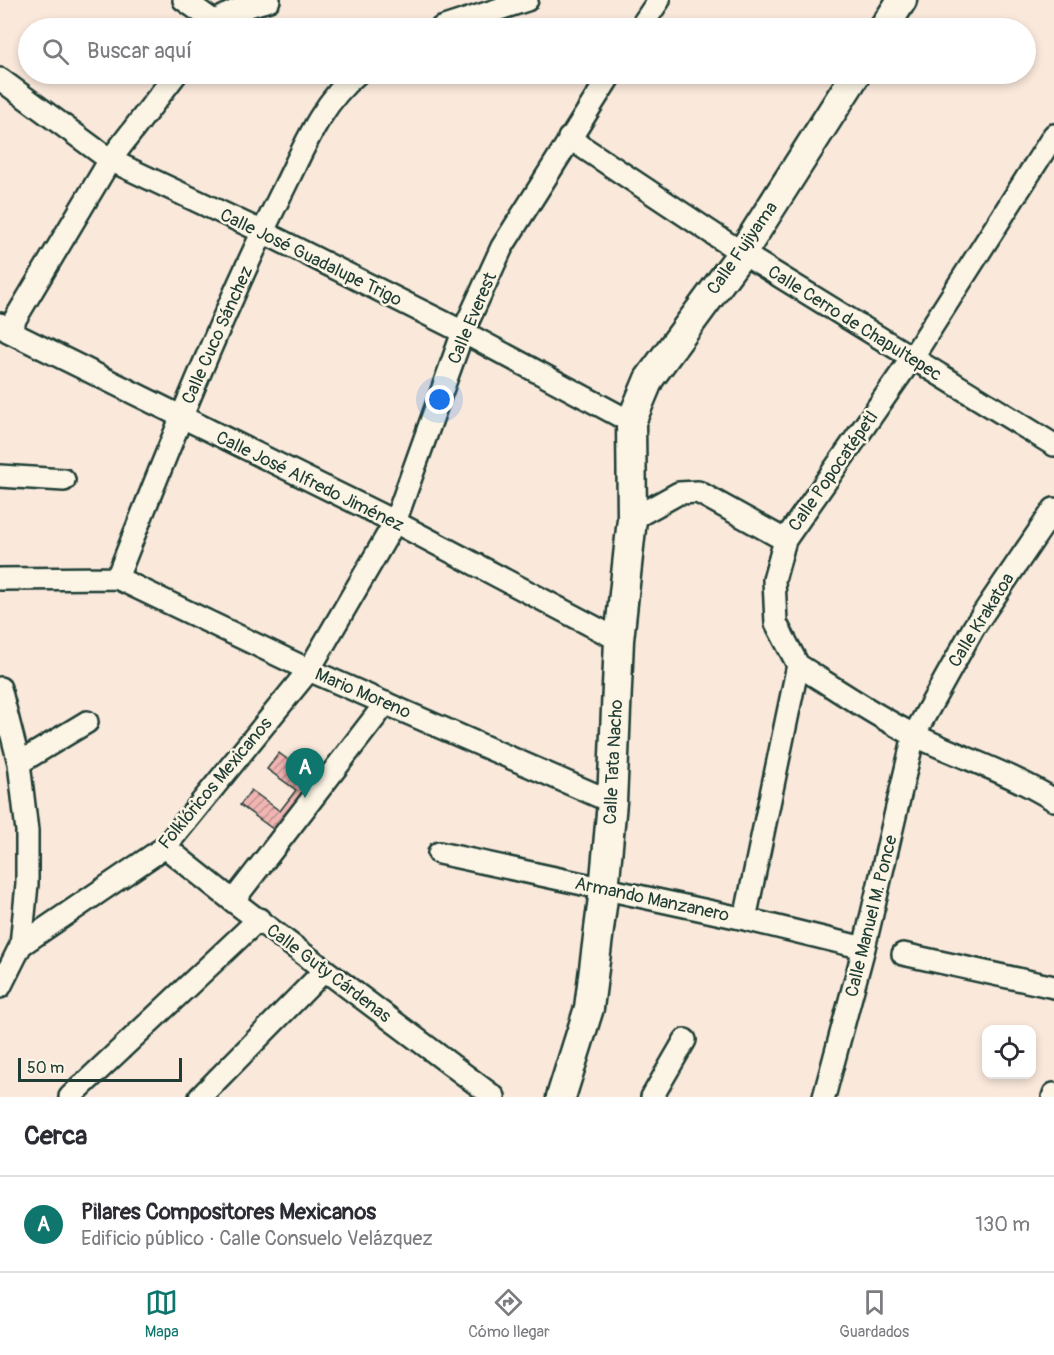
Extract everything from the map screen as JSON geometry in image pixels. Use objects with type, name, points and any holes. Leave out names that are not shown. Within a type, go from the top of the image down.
[{"type":"street","points":[[184,0],[204,18]]},
{"type":"street","points":[[226,18],[245,8],[269,0]]},
{"type":"street","points":[[472,18],[527,0]]},
{"type":"street","points":[[890,18],[902,0]]},
{"type":"street","points":[[645,18],[652,2]]},
{"type":"street","name":"Calle José Guadalupe Trigo","points":[[0,79],[110,160],[263,232],[463,332],[631,422]]},
{"type":"street","points":[[4,328],[110,160],[168,84]]},
{"type":"street","name":"Calle Cuco Sánchez","points":[[117,578],[181,418],[263,232],[321,115],[344,84]]},
{"type":"street","name":"Calle Everest","points":[[309,670],[395,522],[463,332],[502,247],[604,84]]},
{"type":"street","name":"Calle Fujiyama","points":[[631,422],[649,379],[742,253],[850,84]]},
{"type":"street","name":"Calle Popocatépetl","points":[[798,665],[776,623],[774,580],[785,540],[912,358],[1054,135]]},
{"type":"street","name":"Calle Cerro de Chapultepec","points":[[569,138],[742,253],[1054,445]]},
{"type":"street","name":"Calle José Alfredo Jiménez","points":[[4,328],[181,418],[395,522],[619,640]]},
{"type":"street","name":"Calle Tata Nacho","points":[[561,1097],[589,1008],[604,890],[612,802],[619,640],[632,519],[631,422]]},
{"type":"street","points":[[0,476],[64,480]]},
{"type":"street","points":[[632,519],[679,493],[698,492],[785,540]]},
{"type":"street","name":"Calle Krakatoa","points":[[914,735],[974,627],[1054,509]]},
{"type":"street","points":[[0,579],[117,578]]},
{"type":"street","name":"Mario Moreno","points":[[117,578],[309,670],[612,802]]},
{"type":"street","points":[[744,919],[798,665],[870,711],[914,735],[1032,786],[1054,800]]},
{"type":"street","name":"Folklóricos Mexicanos","points":[[21,945],[165,847],[309,670]]},
{"type":"street","points":[[0,688],[19,763],[27,831],[27,884],[21,945],[0,987]]},
{"type":"street","points":[[233,901],[386,704]]},
{"type":"street","points":[[19,763],[87,722]]},
{"type":"street","name":"Calle Manuel M. Ponce","points":[[824,1097],[864,948],[914,735]]},
{"type":"street","name":"Calle Guty Cárdenas","points":[[165,847],[233,901],[494,1097]]},
{"type":"street","name":"Armando Manzanero","points":[[439,853],[744,919],[864,948]]},
{"type":"street","points":[[70,1097],[259,919]]},
{"type":"street","points":[[903,954],[1054,987]]},
{"type":"street","points":[[200,1097],[325,970]]},
{"type":"street","points":[[652,1097],[685,1040]]},
{"type":"building","points":[[279,753],[327,789],[288,840],[240,805],[251,790],[280,811],[296,790],[267,769]]},
{"type":"place","name":"Pilares Compositores Mexicanos","points":[[305,798]]}]
